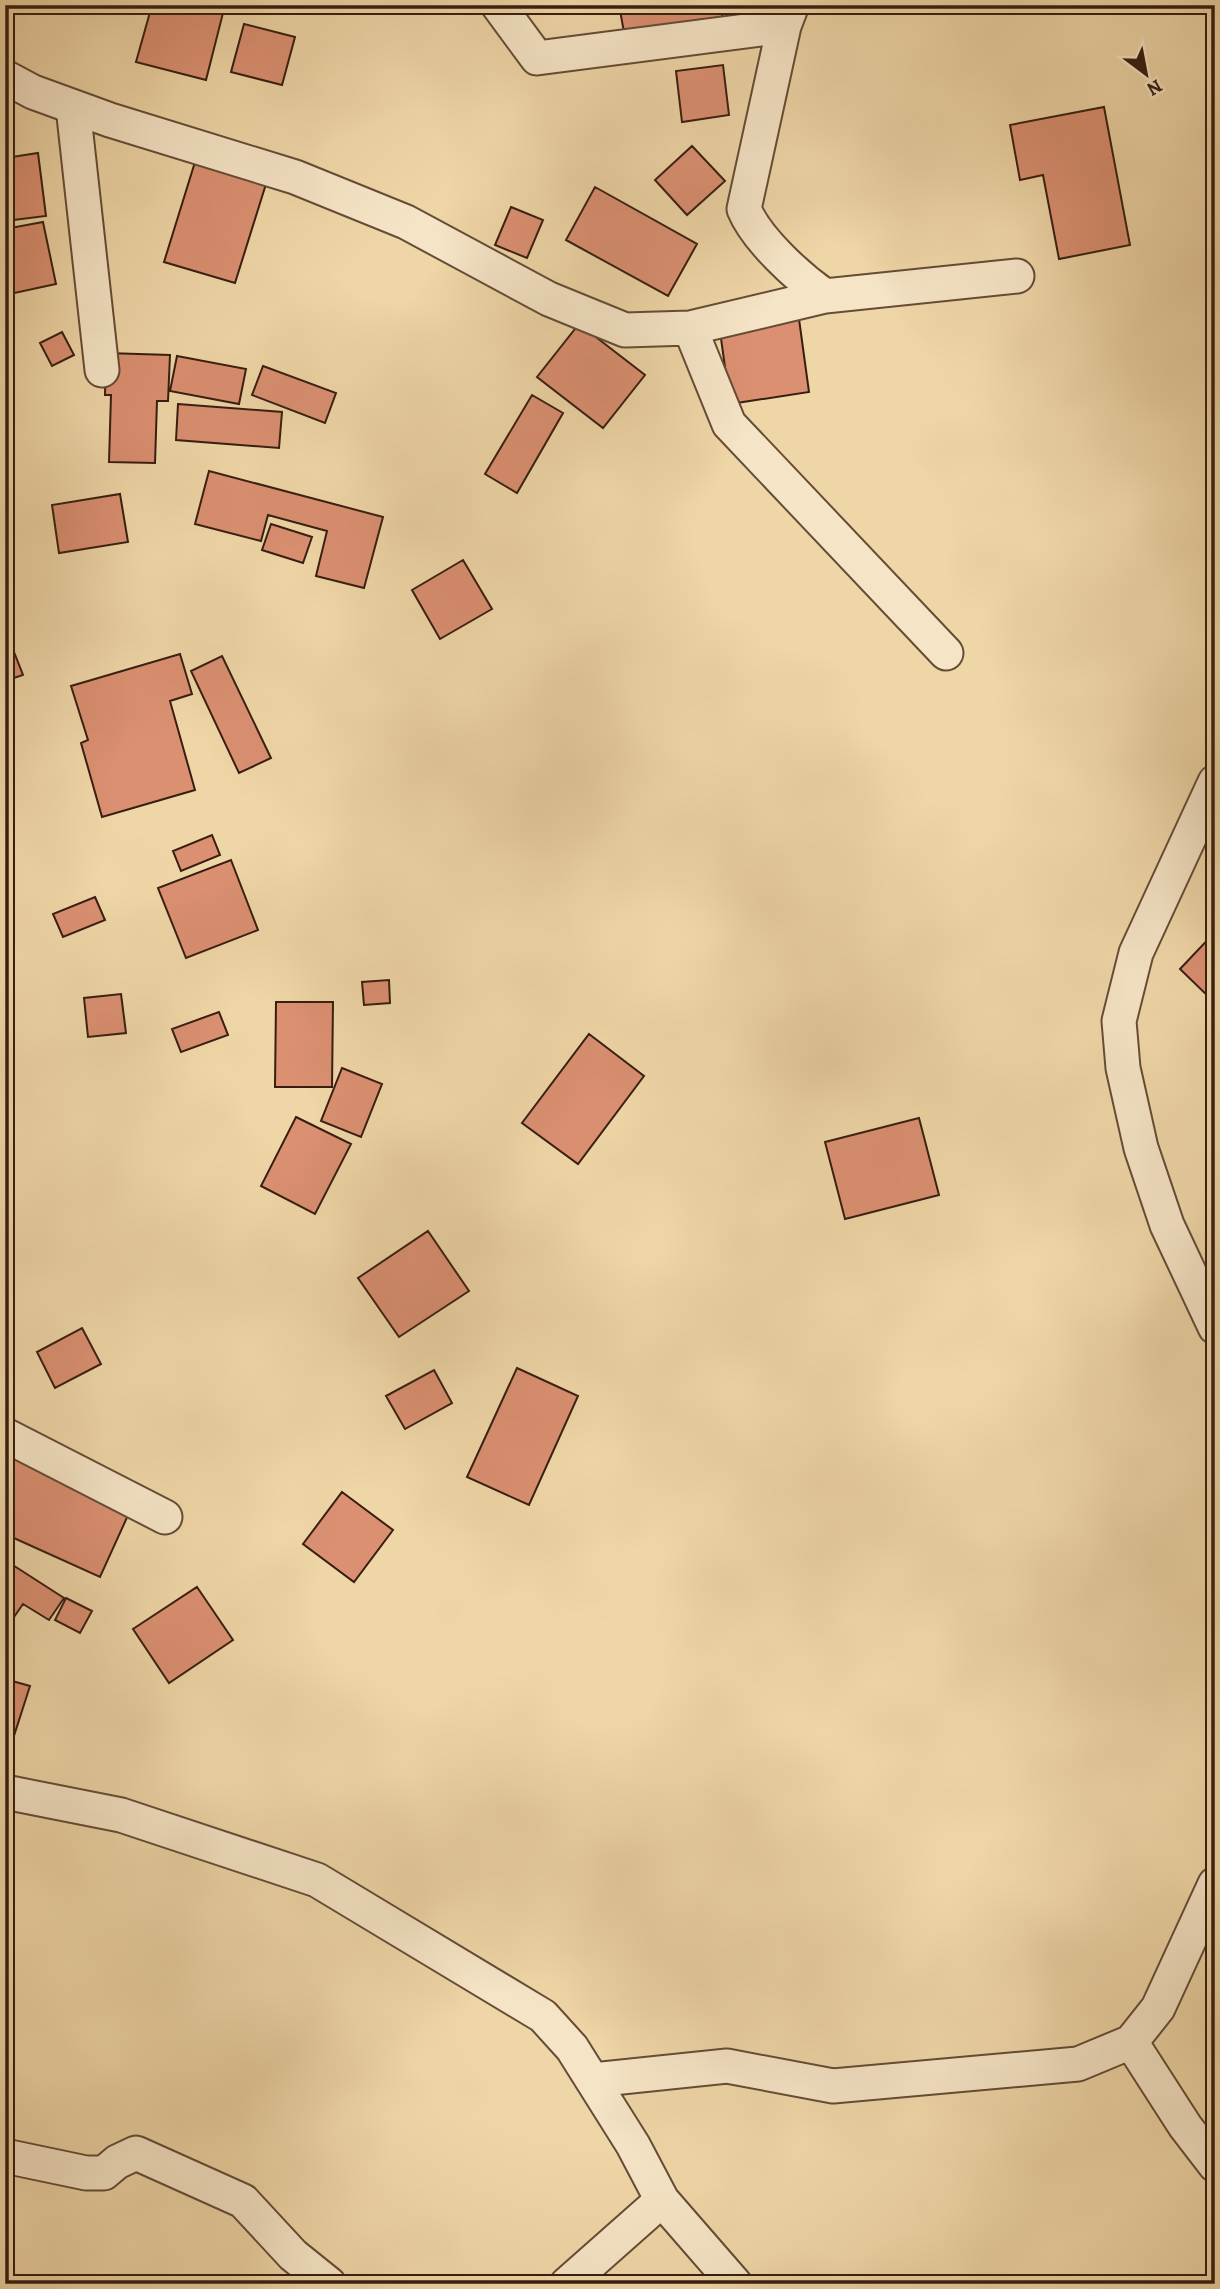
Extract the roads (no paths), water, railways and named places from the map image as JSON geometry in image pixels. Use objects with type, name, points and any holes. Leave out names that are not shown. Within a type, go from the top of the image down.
[{"type":"street","points":[[498,5],[537,58],[788,15],[744,209],[749,221],[764,241],[805,282],[825,296]]},
{"type":"street","points":[[5,77],[33,92],[110,120],[295,177],[345,197],[406,222],[549,299],[625,330],[690,328],[825,296],[1017,276]]},
{"type":"street","points":[[74,107],[102,370]]},
{"type":"street","points":[[690,328],[729,424],[946,653]]},
{"type":"street","points":[[1215,782],[1136,953],[1119,1021],[1123,1068],[1141,1148],[1167,1225],[1215,1327]]},
{"type":"street","points":[[5,1435],[165,1517]]},
{"type":"street","points":[[5,1792],[121,1815],[317,1880],[543,2016],[572,2048],[593,2080],[633,2145],[662,2200],[735,2284]]},
{"type":"street","points":[[593,2080],[727,2066],[833,2087],[1078,2064],[1131,2042],[1158,2008],[1215,1884]]},
{"type":"street","points":[[1131,2042],[1185,2126],[1215,2165]]},
{"type":"street","points":[[5,2155],[86,2173],[104,2173],[117,2162],[136,2153],[243,2201],[293,2255],[329,2284]]},
{"type":"street","points":[[567,2284],[662,2200]]}]
